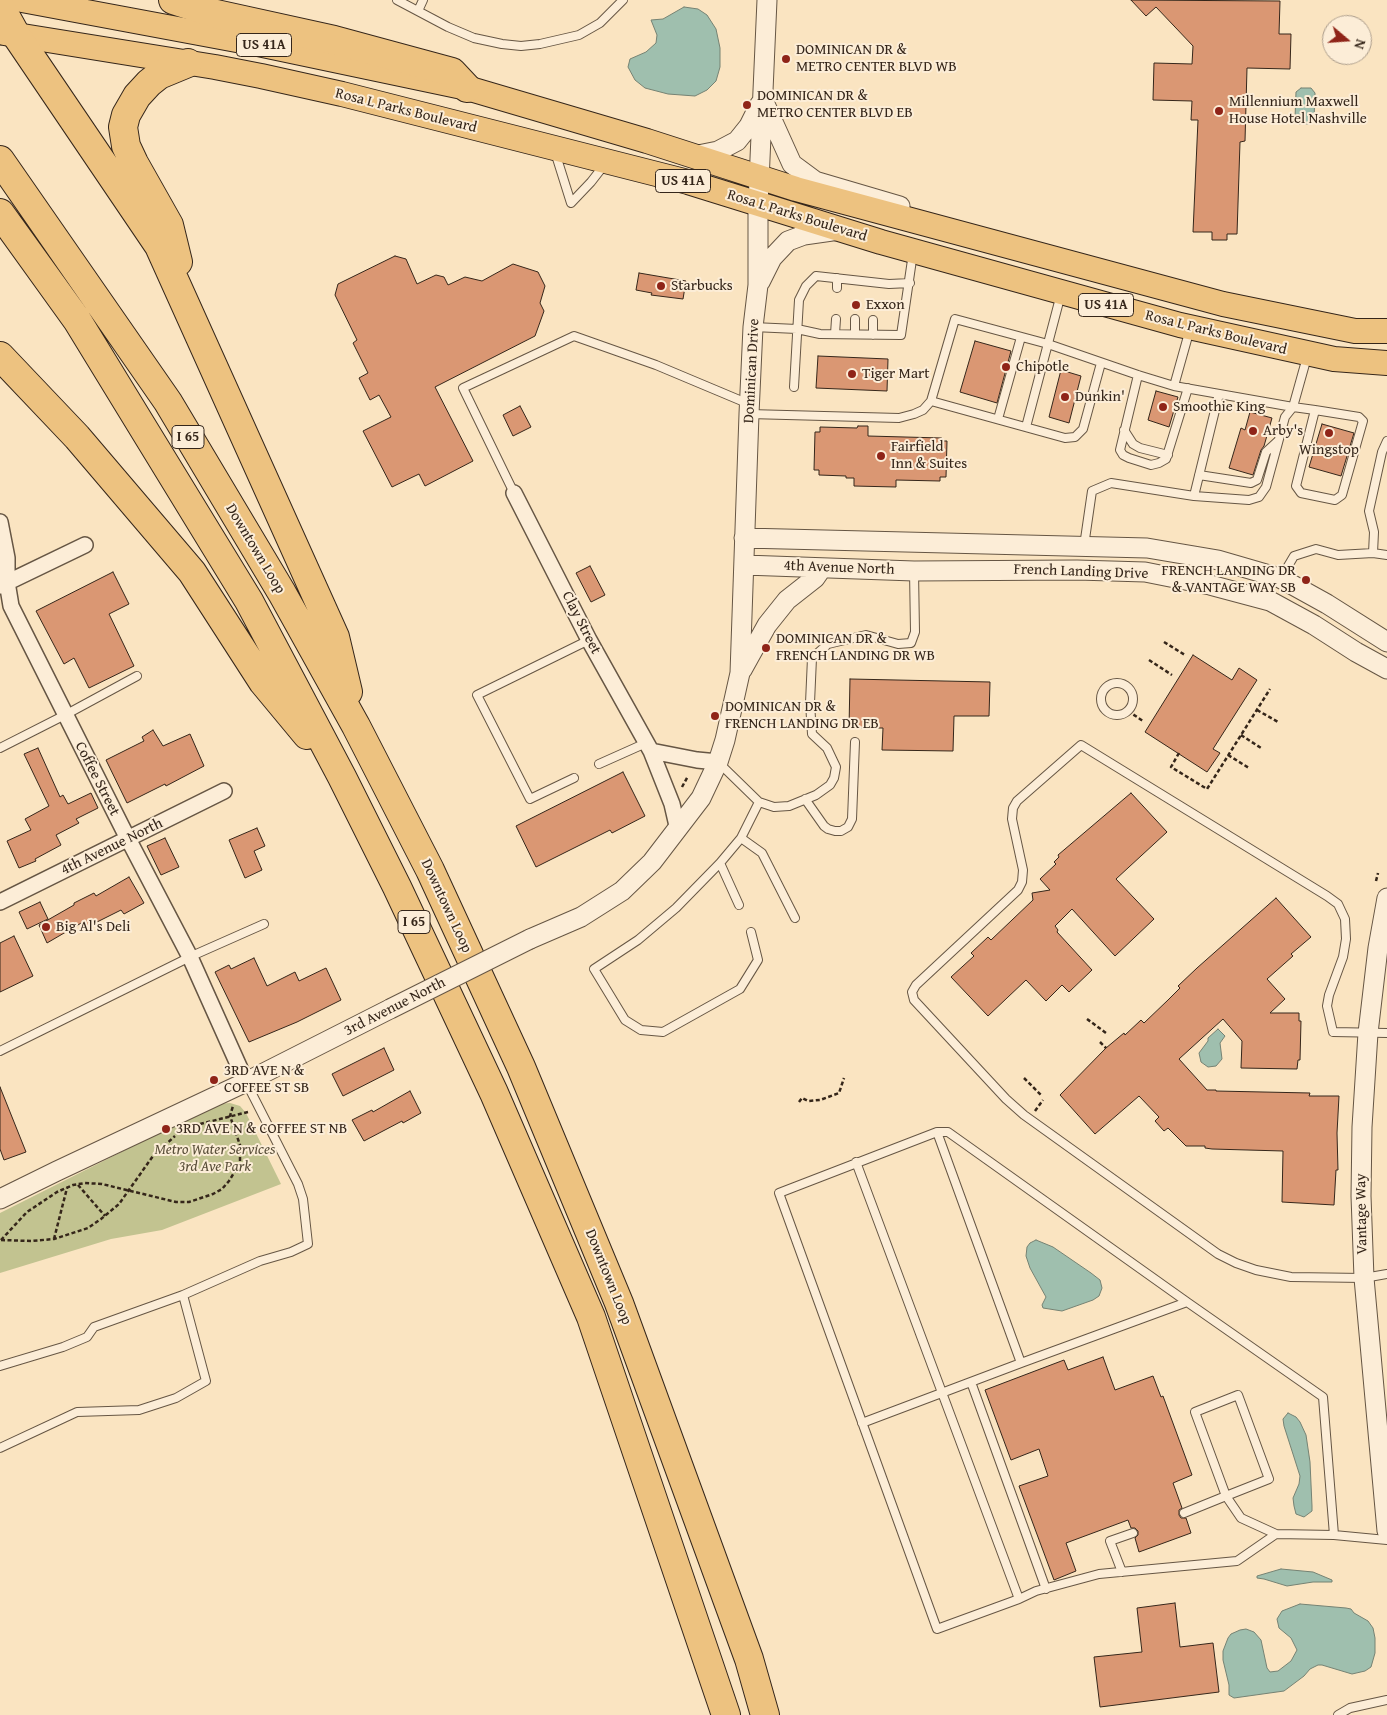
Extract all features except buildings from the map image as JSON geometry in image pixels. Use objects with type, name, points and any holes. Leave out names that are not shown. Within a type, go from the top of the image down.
[{"type":"highway","points":[[173,0],[216,14],[334,40],[452,72],[467,88]]},
{"type":"highway","points":[[0,6],[8,34],[159,246],[335,637],[356,726]]},
{"type":"highway","points":[[188,63],[159,75],[148,83],[137,96],[126,115],[123,127],[126,146],[134,164],[169,224],[190,315]]},
{"type":"highway","name":"Downtown Loop","points":[[0,160],[168,402],[282,594],[356,726],[430,870],[521,1066],[619,1303],[749,1659],[765,1715]]},
{"type":"highway","name":"Downtown Loop","points":[[0,213],[77,320],[244,592],[342,777],[397,887],[494,1093],[591,1318],[726,1715]]},
{"type":"highway","points":[[0,356],[77,437],[192,572],[263,682],[342,777]]},
{"type":"main road","name":"Rosa L Parks Boulevard","points":[[22,0],[258,44],[467,88],[759,178],[1228,305],[1355,331],[1387,331]]},
{"type":"main road","name":"Rosa L Parks Boulevard","points":[[8,34],[261,76],[342,94],[688,182],[913,252],[1190,328],[1334,360],[1387,363]]},
{"type":"main road","points":[[1062,293],[1088,284],[1148,298],[1228,305]]},
{"type":"street","name":"Dominican Drive","points":[[725,740],[740,673],[749,409],[753,327],[758,285],[758,204],[767,0]]},
{"type":"street","points":[[692,156],[718,151],[737,141],[749,126],[763,99]]},
{"type":"street","points":[[763,99],[792,164],[816,181],[899,205],[915,221]]},
{"type":"street","points":[[758,285],[772,258],[788,241],[804,235],[843,230]]},
{"type":"street","name":"Clay Street","points":[[514,493],[589,640],[649,747],[672,804],[678,830]]},
{"type":"street","name":"Coffee Street","points":[[0,522],[7,558],[4,584],[11,606],[128,840],[190,957],[246,1082]]},
{"type":"street","name":"4th Avenue North","points":[[744,538],[933,543]]},
{"type":"street","points":[[913,542],[914,571]]},
{"type":"street","name":"French Landing Drive","points":[[933,543],[1147,548],[1218,560],[1280,578],[1327,604],[1387,642]]},
{"type":"street","points":[[4,584],[85,545]]},
{"type":"street","name":"4th Avenue North","points":[[744,565],[933,571]]},
{"type":"street","points":[[740,673],[767,625],[788,600],[815,578],[822,568]]},
{"type":"street","name":"French Landing Drive","points":[[933,571],[1077,570],[1145,572],[1210,585],[1270,601],[1314,624],[1356,652],[1387,669]]},
{"type":"street","points":[[1270,601],[1280,578]]},
{"type":"street","name":"3rd Avenue North","points":[[0,1200],[65,1167],[246,1082],[530,938],[581,917],[622,891],[652,862],[701,798],[718,762],[725,740]]},
{"type":"street","points":[[649,747],[697,760],[718,762]]},
{"type":"street","name":"4th Avenue North","points":[[0,902],[224,791]]},
{"type":"street","name":"Vantage Way","points":[[1387,898],[1378,948],[1368,1032],[1361,1167],[1364,1278],[1387,1531]]},
{"type":"lane","points":[[396,0],[474,38],[521,46],[540,44],[579,35],[600,23],[623,0]]},
{"type":"lane","points":[[418,11],[423,0]]},
{"type":"lane","points":[[554,149],[571,203],[591,182],[606,162]]},
{"type":"lane","points":[[753,327],[797,329],[820,334],[900,336],[910,283],[913,252]]},
{"type":"lane","points":[[794,387],[799,300],[806,286],[816,276],[875,282],[910,283]]},
{"type":"lane","points":[[837,278],[837,288]]},
{"type":"lane","points":[[856,290],[857,280]]},
{"type":"lane","points":[[875,282],[875,291]]},
{"type":"lane","points":[[1026,427],[1062,293]]},
{"type":"lane","points":[[835,334],[836,319]]},
{"type":"lane","points":[[514,493],[464,388],[574,336],[656,365],[749,409],[898,418],[923,410],[931,401],[956,319],[1048,344],[1174,386],[1359,417],[1363,421],[1342,495],[1335,500],[1302,493],[1296,486],[1315,410]]},
{"type":"lane","points":[[855,320],[855,334]]},
{"type":"lane","points":[[873,320],[873,335]]},
{"type":"lane","points":[[1174,386],[1190,328]]},
{"type":"lane","points":[[998,419],[1021,337]]},
{"type":"lane","points":[[1084,546],[1092,491],[1111,483],[1194,496],[1249,500],[1259,497],[1266,487],[1285,417],[1293,407],[1308,355]]},
{"type":"lane","points":[[931,401],[1065,438],[1075,437],[1083,429],[1101,362]]},
{"type":"lane","points":[[1138,375],[1120,450],[1129,458],[1151,465],[1166,459],[1168,455],[1188,388]]},
{"type":"lane","points":[[1194,496],[1219,394]]},
{"type":"lane","points":[[1124,430],[1133,444],[1140,448],[1168,455]]},
{"type":"lane","points":[[1199,475],[1251,483],[1257,480],[1266,452],[1278,441]]},
{"type":"lane","points":[[1373,553],[1374,532],[1369,511],[1382,452],[1387,442]]},
{"type":"lane","points":[[1280,578],[1294,556],[1316,549],[1338,555],[1373,553],[1387,555]]},
{"type":"lane","points":[[718,762],[759,802],[774,807],[789,806],[816,795],[830,785],[834,778],[836,767],[826,748],[812,734],[810,703],[812,658],[828,644],[866,635],[898,644],[911,643],[914,632],[914,571]]},
{"type":"lane","points":[[574,778],[530,799],[476,695],[589,640]]},
{"type":"lane","points":[[0,748],[65,716],[137,676]]},
{"type":"lane","points":[[1117,683],[1129,688],[1134,700],[1132,707],[1128,711],[1117,716],[1106,711],[1102,706],[1101,698],[1106,687],[1117,683]]},
{"type":"lane","points":[[805,799],[828,829],[841,831],[848,827],[852,820],[855,742]]},
{"type":"lane","points":[[1387,1033],[1333,1032],[1328,1006],[1329,996],[1343,957],[1346,939],[1345,919],[1338,904],[1081,745],[1018,801],[1013,808],[1012,819],[1023,870],[1022,882],[1018,890],[916,985],[912,993],[914,1000],[1000,1093],[1024,1115],[1218,1254],[1236,1263],[1275,1275],[1364,1278],[1387,1274]]},
{"type":"lane","points":[[599,764],[649,747]]},
{"type":"lane","points":[[751,932],[758,960],[740,989],[663,1032],[641,1030],[625,1020],[594,969],[638,940],[676,908],[720,863],[741,838],[759,802]]},
{"type":"lane","points":[[741,838],[762,853],[795,918]]},
{"type":"lane","points":[[720,863],[739,905]]},
{"type":"lane","points":[[0,1051],[190,957],[264,924]]},
{"type":"lane","points":[[0,1366],[64,1347],[87,1337],[94,1326],[183,1295],[260,1261],[292,1252],[308,1244],[303,1199],[298,1184],[246,1082]]},
{"type":"lane","points":[[937,1132],[1021,1363]]},
{"type":"lane","points":[[1276,1534],[1237,1561],[1099,1574],[1036,1591],[1019,1600],[937,1629],[779,1193],[937,1132],[948,1132],[1323,1397],[1334,1535]]},
{"type":"lane","points":[[856,1162],[1019,1600]]},
{"type":"lane","points":[[0,1448],[77,1412],[139,1410],[176,1398],[206,1381],[183,1295]]},
{"type":"lane","points":[[862,1423],[1187,1302]]},
{"type":"lane","points":[[971,1382],[1046,1589]]},
{"type":"lane","points":[[1184,1513],[1226,1496],[1269,1479],[1238,1396],[1195,1412],[1226,1496],[1241,1518],[1276,1534],[1334,1535],[1387,1540]]},
{"type":"lane","points":[[1122,1572],[1110,1541],[1133,1533]]},
{"type":"lane","points":[[1338,1715],[1350,1708],[1387,1700]]},
{"type":"path","points":[[1164,642],[1185,655]]},
{"type":"path","points":[[1149,660],[1172,675]]},
{"type":"path","points":[[1179,753],[1171,767],[1207,789],[1270,689]]},
{"type":"path","points":[[1257,710],[1278,722]]},
{"type":"path","points":[[1128,711],[1144,721]]},
{"type":"path","points":[[1241,735],[1262,748]]},
{"type":"path","points":[[1228,755],[1249,768]]},
{"type":"path","points":[[1185,776],[1188,771]]},
{"type":"path","points":[[1376,881],[1378,873]]},
{"type":"path","points":[[1087,1019],[1106,1033]]},
{"type":"path","points":[[1100,1042],[1106,1048]]},
{"type":"path","points":[[799,1102],[802,1098],[808,1101],[820,1100],[839,1093],[844,1078]]},
{"type":"path","points":[[1024,1078],[1042,1096]]},
{"type":"path","points":[[195,1126],[230,1116],[245,1114],[258,1107]]},
{"type":"path","points":[[0,1240],[27,1212],[50,1197],[78,1184],[102,1184],[163,1200],[189,1202],[213,1194],[222,1189],[235,1173],[240,1163],[240,1145],[230,1116]]},
{"type":"path","points":[[0,1240],[31,1241],[54,1239],[88,1228],[119,1204],[153,1156],[164,1144],[182,1132]]},
{"type":"path","points":[[78,1184],[104,1216]]},
{"type":"path","points":[[54,1239],[68,1188]]},
{"type":"green space","name":"Metro Water Services 3rd Ave Park","points":[[230,1103],[240,1106],[246,1113],[281,1184],[162,1230],[111,1239],[0,1273],[0,1213],[217,1104]]},
{"type":"shaded area","points":[[684,7],[698,9],[707,15],[716,29],[720,48],[720,67],[716,81],[707,90],[695,96],[668,94],[645,88],[635,80],[628,67],[630,59],[646,52],[656,43],[657,35],[651,20],[663,19]]},
{"type":"shaded area","points":[[1301,88],[1311,88],[1315,93],[1314,119],[1309,124],[1299,124],[1295,118],[1296,92]]},
{"type":"shaded area","points":[[1218,1029],[1225,1036],[1220,1043],[1222,1059],[1216,1066],[1208,1067],[1201,1062],[1199,1053],[1208,1041],[1208,1038]]},
{"type":"shaded area","points":[[1036,1240],[1053,1247],[1100,1280],[1102,1288],[1099,1296],[1062,1311],[1043,1308],[1042,1305],[1046,1297],[1030,1268],[1026,1256],[1027,1247]]},
{"type":"shaded area","points":[[1288,1413],[1296,1417],[1306,1435],[1310,1462],[1312,1511],[1304,1517],[1296,1514],[1294,1506],[1293,1498],[1300,1476],[1284,1426],[1283,1419]]},
{"type":"shaded area","points":[[1281,1569],[1313,1572],[1332,1580],[1332,1582],[1313,1582],[1287,1586],[1257,1578],[1257,1576]]},
{"type":"shaded area","points":[[1300,1604],[1351,1609],[1354,1613],[1368,1621],[1373,1628],[1375,1638],[1375,1653],[1371,1667],[1365,1671],[1352,1674],[1318,1665],[1310,1669],[1284,1691],[1234,1698],[1229,1695],[1223,1651],[1231,1634],[1246,1629],[1254,1632],[1261,1640],[1267,1668],[1270,1672],[1278,1671],[1291,1661],[1297,1650],[1291,1638],[1279,1628],[1277,1619],[1282,1611]]},
{"type":"place","name":"DOMINICAN DR & METRO CENTER BLVD WB","points":[[786,59]]},
{"type":"place","name":"DOMINICAN DR & METRO CENTER BLVD EB","points":[[747,105]]},
{"type":"place","name":"Millennium Maxwell House Hotel Nashville","points":[[1219,111]]},
{"type":"place","name":"Starbucks","points":[[661,286]]},
{"type":"place","name":"Exxon","points":[[856,305]]},
{"type":"place","name":"Chipotle","points":[[1006,367]]},
{"type":"place","name":"Tiger Mart","points":[[852,374]]},
{"type":"place","name":"Dunkin'","points":[[1065,397]]},
{"type":"place","name":"Smoothie King","points":[[1163,407]]},
{"type":"place","name":"Arby's","points":[[1253,431]]},
{"type":"place","name":"Wingstop","points":[[1329,433]]},
{"type":"place","name":"Fairfield Inn & Suites","points":[[881,456]]},
{"type":"place","name":"FRENCH LANDING DR & VANTAGE WAY SB","points":[[1306,580]]},
{"type":"place","name":"DOMINICAN DR & FRENCH LANDING DR WB","points":[[766,648]]},
{"type":"place","name":"DOMINICAN DR & FRENCH LANDING DR EB","points":[[715,716]]},
{"type":"place","name":"Big Al's Deli","points":[[46,927]]},
{"type":"place","name":"3RD AVE N & COFFEE ST SB","points":[[214,1080]]},
{"type":"place","name":"3RD AVE N & COFFEE ST NB","points":[[166,1129]]}]
